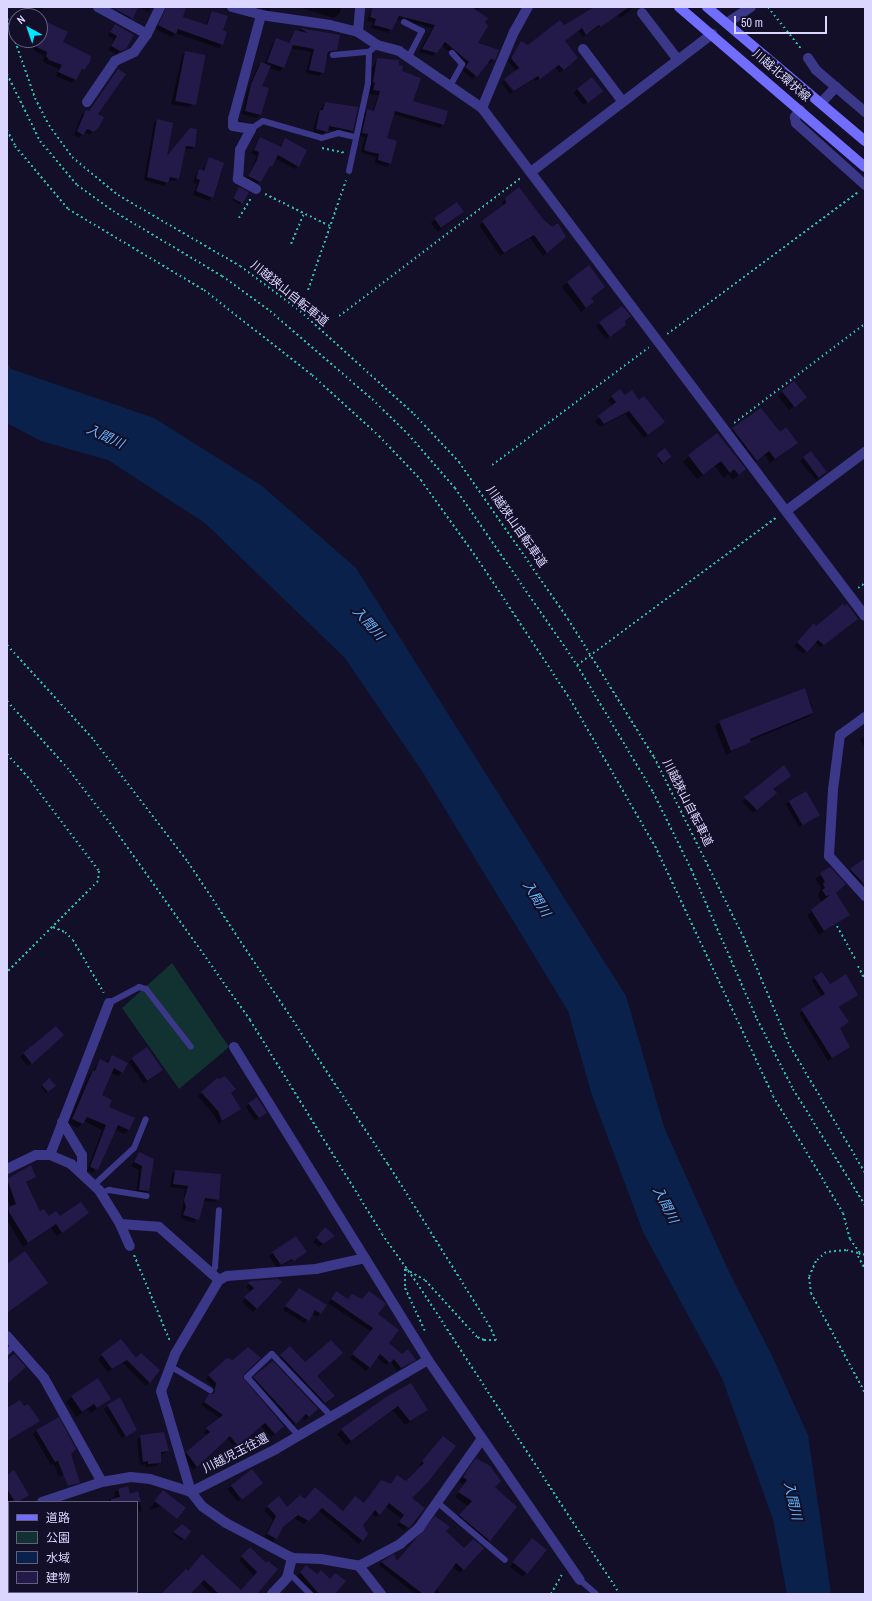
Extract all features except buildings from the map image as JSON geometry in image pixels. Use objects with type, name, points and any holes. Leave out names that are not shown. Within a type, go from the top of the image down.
[{"type":"main road","name":"川越北環状線","points":[[679,7],[865,167]]},
{"type":"main road","name":"川越北環状線","points":[[707,7],[865,140]]},
{"type":"street","points":[[98,7],[147,34]]},
{"type":"street","points":[[87,102],[115,61],[134,52],[147,34],[160,7]]},
{"type":"street","points":[[232,7],[261,16],[330,25],[358,32],[378,46],[399,51],[482,108],[865,616]]},
{"type":"street","points":[[358,32],[360,7]]},
{"type":"street","points":[[482,108],[514,32],[528,7]]},
{"type":"street","points":[[727,24],[751,7]]},
{"type":"street","points":[[642,13],[678,60]]},
{"type":"street","points":[[256,189],[238,179],[237,174],[240,150],[251,129],[233,126],[233,119],[261,16]]},
{"type":"street","points":[[531,172],[712,34]]},
{"type":"street","points":[[583,49],[623,102]]},
{"type":"street","points":[[808,58],[816,70],[865,112]]},
{"type":"street","points":[[821,103],[836,87]]},
{"type":"street","points":[[800,110],[795,117],[796,123],[862,188]]},
{"type":"street","points":[[786,511],[865,452]]},
{"type":"street","points":[[865,717],[840,735],[833,790],[829,856],[865,896]]},
{"type":"street","points":[[50,1155],[110,1003]]},
{"type":"street","points":[[234,1047],[428,1360],[481,1440],[580,1580]]},
{"type":"street","points":[[62,1122],[82,1155],[82,1173]]},
{"type":"street","points":[[7,1168],[36,1155],[50,1155],[71,1164],[98,1189],[120,1224],[130,1246]]},
{"type":"street","points":[[120,1224],[159,1227],[215,1277],[248,1273],[316,1269],[365,1258]]},
{"type":"street","points":[[215,1277],[172,1361],[161,1391],[163,1406],[191,1492],[212,1514],[292,1558],[321,1559],[359,1566],[380,1557],[408,1538],[437,1502],[481,1440]]},
{"type":"street","points":[[7,1336],[44,1378],[102,1482]]},
{"type":"street","name":"川越児玉往還","points":[[191,1492],[298,1435],[330,1415],[428,1360]]},
{"type":"street","points":[[45,1501],[102,1482],[131,1477],[150,1479],[191,1492]]},
{"type":"street","points":[[272,1594],[289,1573],[292,1558]]},
{"type":"street","points":[[359,1566],[381,1594]]},
{"type":"lane","points":[[404,22],[422,31],[408,58]]},
{"type":"lane","points":[[334,56],[369,52],[378,46]]},
{"type":"lane","points":[[349,171],[368,83],[369,52]]},
{"type":"lane","points":[[450,86],[462,64],[452,53]]},
{"type":"lane","points":[[251,129],[263,121],[322,138],[338,133],[356,137]]},
{"type":"lane","points":[[110,1003],[138,987],[146,989],[191,1047]]},
{"type":"lane","points":[[98,1189],[134,1148],[146,1119]]},
{"type":"lane","points":[[98,1189],[147,1196]]},
{"type":"lane","points":[[215,1277],[219,1210]]},
{"type":"lane","points":[[7,1352],[15,1345]]},
{"type":"lane","points":[[298,1435],[247,1378],[272,1354],[330,1415]]},
{"type":"lane","points":[[172,1361],[210,1390]]},
{"type":"lane","points":[[437,1502],[505,1560]]},
{"type":"lane","points":[[289,1573],[310,1594]]},
{"type":"lane","points":[[580,1580],[596,1594]]},
{"type":"path","points":[[768,7],[808,58]]},
{"type":"path","name":"川越狭山自転車道","points":[[7,18],[35,98],[49,126],[72,157],[96,179],[118,195],[240,266],[300,311],[414,414],[458,462],[592,655],[671,788],[743,936],[790,1046],[865,1173]]},
{"type":"path","points":[[7,74],[40,141],[77,184],[113,211],[222,276],[270,311],[372,400],[408,434],[455,488],[577,665],[653,792],[691,869],[757,1019],[793,1089],[865,1205]]},
{"type":"path","points":[[7,130],[15,146],[68,208],[204,290],[312,375],[379,436],[421,480],[479,561],[570,699],[655,846],[772,1096],[843,1213],[850,1239],[860,1253],[858,1256],[865,1269]]},
{"type":"path","points":[[319,147],[352,155]]},
{"type":"path","points":[[308,290],[349,171]]},
{"type":"path","points":[[339,316],[531,172]]},
{"type":"path","points":[[492,465],[862,188]]},
{"type":"path","points":[[239,218],[256,189],[330,226]]},
{"type":"path","points":[[291,244],[305,214]]},
{"type":"path","points":[[725,430],[865,324]]},
{"type":"path","points":[[577,665],[607,645],[786,511]]},
{"type":"path","points":[[7,645],[94,740],[188,862],[388,1164],[489,1325],[496,1340],[484,1340],[478,1337],[425,1280],[405,1269]]},
{"type":"path","points":[[7,701],[75,778],[193,939],[250,1020],[405,1269],[417,1283],[620,1594]]},
{"type":"path","points":[[7,754],[31,781],[99,871],[98,881],[7,972]]},
{"type":"path","points":[[837,926],[856,960]]},
{"type":"path","points":[[53,927],[65,932],[73,940],[110,1003]]},
{"type":"path","points":[[858,966],[865,980]]},
{"type":"path","points":[[130,1246],[169,1335],[172,1361]]},
{"type":"path","points":[[865,1255],[846,1250],[826,1252],[816,1262],[809,1277],[811,1293],[865,1393]]},
{"type":"path","points":[[405,1269],[405,1288],[426,1336]]},
{"type":"path","points":[[551,1594],[568,1563]]},
{"type":"green space","points":[[172,963],[229,1047],[179,1089],[122,1008]]},
{"type":"water","name":"入間川","points":[[7,363],[11,369],[154,418],[262,486],[356,568],[626,996],[664,1127],[728,1270],[772,1356],[808,1435],[831,1594],[787,1594],[773,1519],[722,1378],[643,1232],[591,1092],[568,1011],[422,771],[345,658],[205,523],[108,460],[41,441],[7,423]]}]
